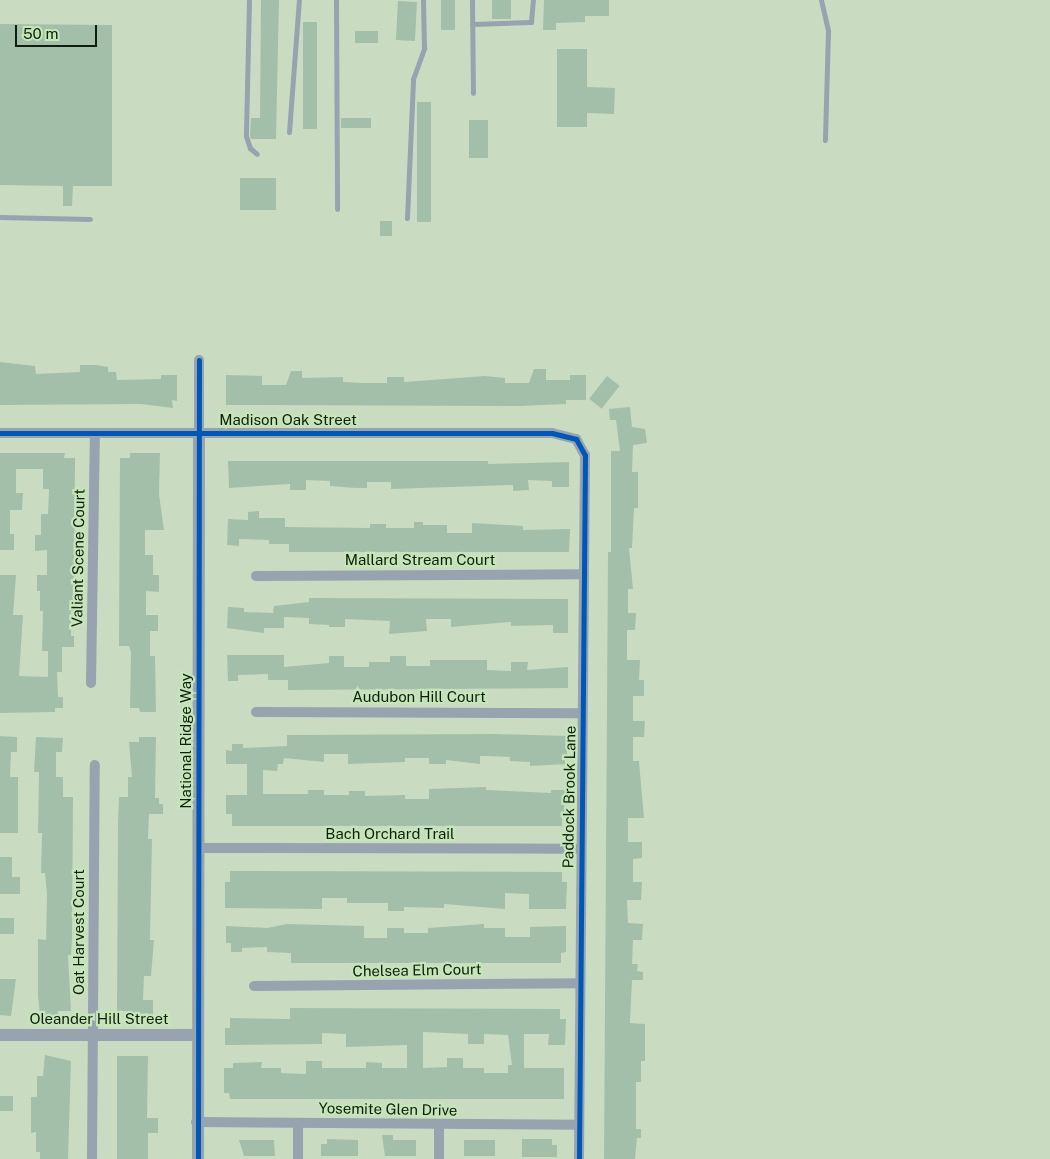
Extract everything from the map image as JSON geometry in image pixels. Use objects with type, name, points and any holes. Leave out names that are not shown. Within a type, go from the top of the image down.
[{"type":"street","name":"National Ridge Way","points":[[194,1159],[199,848],[199,360]]},
{"type":"street","name":"Madison Oak Street","points":[[0,433],[552,433],[576,439]]},
{"type":"street","name":"Valiant Scene Court","points":[[91,683],[96,433]]},
{"type":"street","name":"Paddock Brook Lane","points":[[576,439],[585,455],[579,1159]]},
{"type":"street","name":"Mallard Stream Court","points":[[256,576],[584,574]]},
{"type":"street","name":"Audubon Hill Court","points":[[256,712],[582,713]]},
{"type":"street","name":"Oat Harvest Court","points":[[92,1159],[95,765]]},
{"type":"street","name":"Bach Orchard Trail","points":[[199,848],[581,849]]},
{"type":"street","name":"Chelsea Elm Court","points":[[254,986],[580,983]]},
{"type":"street","name":"Oleander Hill Street","points":[[0,1034],[197,1035]]},
{"type":"street","name":"National Ridge Way","points":[[196,1122],[198,1159]]},
{"type":"street","name":"Yosemite Glen Drive","points":[[196,1122],[578,1125]]},
{"type":"street","points":[[298,1123],[298,1159]]},
{"type":"street","points":[[439,1159],[440,1125]]},
{"type":"lane","points":[[249,0],[246,136],[250,148],[257,154]]},
{"type":"lane","points":[[289,132],[299,0]]},
{"type":"lane","points":[[336,0],[337,209]]},
{"type":"lane","points":[[407,218],[414,71],[422,56],[425,40],[423,0]]},
{"type":"lane","points":[[472,0],[473,93]]},
{"type":"lane","points":[[472,24],[531,22],[532,0]]},
{"type":"lane","points":[[821,0],[828,31],[825,140]]},
{"type":"lane","points":[[0,217],[90,219]]},
{"type":"building","points":[[261,0],[279,0],[276,139],[251,139],[250,135],[251,118],[260,118]]},
{"type":"building","points":[[441,0],[455,0],[455,30],[441,30]]},
{"type":"building","points":[[492,0],[511,0],[511,19],[492,19]]},
{"type":"building","points":[[544,0],[609,0],[609,16],[585,16],[585,22],[556,23],[556,30],[543,30]]},
{"type":"building","points":[[398,1],[417,2],[415,41],[396,40]]},
{"type":"building","points":[[303,22],[317,22],[317,129],[303,129]]},
{"type":"building","points":[[0,24],[112,25],[112,186],[73,186],[72,206],[63,206],[63,186],[0,185]]},
{"type":"building","points":[[355,31],[378,31],[378,43],[355,43]]},
{"type":"building","points":[[557,49],[587,49],[587,87],[615,88],[614,114],[587,113],[587,127],[557,127]]},
{"type":"building","points":[[417,102],[431,102],[431,222],[417,222]]},
{"type":"building","points":[[341,118],[371,118],[371,128],[341,128]]},
{"type":"building","points":[[469,120],[488,120],[488,158],[469,158]]},
{"type":"building","points":[[240,178],[276,178],[276,210],[240,210]]},
{"type":"building","points":[[380,221],[392,221],[392,236],[380,236]]},
{"type":"building","points":[[0,362],[35,366],[36,374],[80,372],[80,365],[96,365],[108,367],[108,372],[116,372],[117,380],[161,379],[161,375],[177,375],[177,401],[172,400],[173,408],[141,404],[0,405]]},
{"type":"building","points":[[534,369],[546,369],[546,380],[570,380],[570,375],[586,375],[586,400],[566,400],[566,404],[520,406],[226,405],[226,375],[262,376],[262,385],[286,385],[291,371],[302,371],[302,378],[343,377],[343,382],[387,383],[387,377],[404,377],[404,382],[485,376],[505,378],[505,383],[529,383]]},
{"type":"building","points":[[607,376],[620,386],[602,409],[589,399]]},
{"type":"building","points":[[630,407],[632,427],[645,429],[647,443],[633,445],[632,472],[638,472],[638,508],[634,508],[632,548],[629,548],[633,589],[628,589],[628,613],[636,613],[635,630],[627,630],[627,660],[640,660],[639,680],[644,680],[644,696],[633,696],[633,721],[645,721],[644,737],[633,737],[633,761],[639,761],[644,818],[628,818],[628,842],[642,842],[642,858],[633,859],[633,882],[642,882],[641,900],[627,900],[628,923],[643,924],[642,940],[633,940],[632,964],[638,964],[637,971],[643,972],[643,980],[632,980],[630,1023],[645,1024],[645,1061],[641,1061],[641,1082],[636,1082],[636,1129],[641,1129],[641,1138],[637,1138],[635,1159],[604,1159],[608,552],[611,552],[611,451],[620,451],[616,420],[610,420],[609,409]]},
{"type":"building","points":[[0,453],[65,453],[64,458],[75,458],[74,611],[71,611],[71,636],[74,636],[74,647],[62,647],[62,672],[57,672],[58,697],[63,697],[63,708],[55,708],[55,712],[0,713],[0,575],[16,575],[13,615],[23,615],[19,676],[48,677],[48,651],[42,651],[43,611],[40,611],[40,591],[37,591],[37,575],[47,575],[47,550],[35,551],[35,535],[41,535],[41,514],[48,514],[49,489],[43,489],[43,469],[16,469],[16,493],[23,493],[22,510],[10,510],[10,534],[14,534],[14,550],[0,550]]},
{"type":"building","points":[[130,453],[160,453],[159,494],[164,530],[145,530],[145,555],[153,555],[153,575],[159,575],[159,592],[146,591],[146,615],[158,615],[158,631],[150,631],[150,656],[155,656],[156,712],[140,712],[139,708],[130,708],[131,652],[129,646],[119,646],[120,458],[130,458]]},
{"type":"building","points":[[228,461],[488,461],[488,464],[569,462],[569,487],[552,487],[552,481],[528,480],[529,490],[513,491],[513,485],[391,489],[391,482],[367,482],[367,488],[356,488],[330,486],[330,481],[306,480],[306,490],[290,490],[290,484],[229,488]]},
{"type":"building","points":[[259,511],[259,518],[285,518],[285,527],[370,528],[370,524],[386,524],[386,528],[414,528],[414,522],[423,522],[423,525],[447,525],[447,533],[472,533],[472,523],[523,526],[523,530],[570,529],[569,552],[289,552],[289,544],[269,544],[269,540],[239,539],[239,546],[227,545],[228,519],[248,520],[248,512]]},
{"type":"building","points":[[309,598],[568,599],[568,633],[553,633],[553,625],[511,626],[511,622],[451,627],[451,619],[426,619],[427,631],[389,634],[390,621],[345,619],[345,627],[309,624],[309,618],[284,617],[284,628],[264,628],[264,633],[227,628],[228,607],[244,608],[244,612],[273,613],[274,606],[309,602]]},
{"type":"building","points":[[227,655],[284,655],[284,667],[329,663],[329,656],[344,656],[344,667],[369,667],[369,662],[390,662],[390,656],[406,656],[406,666],[430,666],[430,660],[487,660],[487,670],[511,671],[511,662],[528,662],[527,670],[568,667],[568,688],[288,690],[288,680],[268,680],[268,674],[238,675],[238,681],[228,681]]},
{"type":"building","points":[[496,734],[567,736],[567,764],[530,766],[530,762],[510,761],[510,757],[480,756],[480,764],[446,760],[446,764],[429,764],[429,758],[405,758],[405,762],[348,764],[348,754],[324,754],[324,762],[284,758],[283,764],[278,764],[277,771],[263,770],[263,794],[308,794],[308,790],[324,790],[324,795],[349,795],[349,791],[365,791],[365,796],[405,795],[405,799],[429,799],[429,789],[486,787],[486,790],[551,793],[551,790],[567,790],[567,816],[562,816],[562,826],[232,826],[232,814],[226,814],[226,795],[247,795],[247,764],[226,764],[226,750],[232,751],[232,744],[243,744],[243,748],[287,746],[287,735]]},
{"type":"building","points":[[0,736],[17,737],[17,752],[11,752],[10,777],[18,777],[18,833],[0,833]]},
{"type":"building","points":[[36,737],[63,738],[62,752],[56,752],[56,777],[63,777],[63,797],[73,797],[72,938],[71,955],[68,955],[71,1011],[58,1011],[58,1016],[40,1016],[38,995],[38,939],[46,940],[47,894],[45,873],[41,873],[42,833],[38,833],[39,772],[34,772]]},
{"type":"building","points":[[139,737],[156,737],[155,798],[159,798],[159,804],[163,804],[163,814],[149,814],[148,839],[152,839],[150,940],[154,940],[151,976],[144,976],[143,1000],[153,1000],[153,1015],[127,1015],[127,1011],[117,1011],[119,797],[128,797],[128,777],[132,777],[129,742],[139,742]]},
{"type":"building","points":[[0,857],[12,857],[12,877],[20,877],[20,894],[0,894]]},
{"type":"building","points":[[230,871],[562,872],[562,882],[567,882],[566,909],[529,909],[529,894],[505,893],[505,909],[444,904],[444,908],[404,907],[404,911],[388,911],[388,903],[347,903],[347,898],[322,898],[322,909],[225,908],[225,882],[230,882]]},
{"type":"building","points":[[0,918],[14,918],[14,934],[0,934]]},
{"type":"building","points":[[287,924],[364,926],[364,938],[387,938],[387,928],[404,928],[404,933],[428,933],[428,928],[484,924],[484,928],[505,928],[505,937],[530,937],[530,927],[566,926],[566,952],[561,953],[561,963],[291,963],[291,953],[267,952],[267,947],[242,948],[242,952],[231,952],[231,943],[226,943],[226,926],[267,928]]},
{"type":"building","points":[[0,979],[16,979],[11,1016],[0,1015]]},
{"type":"building","points":[[290,1008],[560,1009],[560,1019],[566,1019],[565,1045],[548,1045],[549,1034],[524,1034],[524,1068],[564,1068],[564,1099],[230,1099],[229,1093],[224,1093],[224,1068],[233,1068],[233,1063],[262,1062],[261,1068],[281,1068],[281,1073],[306,1074],[306,1061],[322,1061],[322,1068],[366,1068],[366,1062],[382,1063],[382,1068],[407,1068],[407,1045],[346,1047],[346,1034],[322,1033],[322,1044],[225,1045],[225,1028],[230,1028],[230,1018],[290,1019]],"holes":[[[423,1032],[468,1034],[468,1044],[484,1044],[484,1034],[508,1035],[512,1065],[508,1065],[508,1073],[484,1073],[484,1068],[463,1068],[463,1058],[447,1058],[447,1067],[423,1068]]]},
{"type":"building","points":[[45,1055],[71,1061],[68,1159],[40,1159],[40,1152],[36,1152],[36,1132],[31,1133],[31,1097],[37,1097],[37,1076],[43,1076]]},
{"type":"building","points":[[117,1056],[148,1056],[147,1118],[158,1118],[158,1133],[148,1133],[148,1159],[117,1159]]},
{"type":"building","points":[[0,1096],[13,1096],[13,1111],[0,1111]]},
{"type":"building","points":[[382,1135],[393,1135],[393,1140],[416,1140],[416,1156],[385,1156]]},
{"type":"building","points":[[327,1139],[358,1140],[358,1156],[321,1156],[321,1144],[327,1144]]},
{"type":"building","points":[[522,1139],[552,1139],[552,1145],[557,1145],[557,1157],[522,1157]]},
{"type":"building","points":[[239,1140],[274,1140],[275,1156],[244,1156]]},
{"type":"building","points":[[464,1140],[495,1140],[495,1156],[464,1156]]},
{"type":"cycle path","points":[[198,1159],[199,360]]},
{"type":"cycle path","points":[[0,433],[552,433],[576,439],[585,455],[579,1159]]}]
